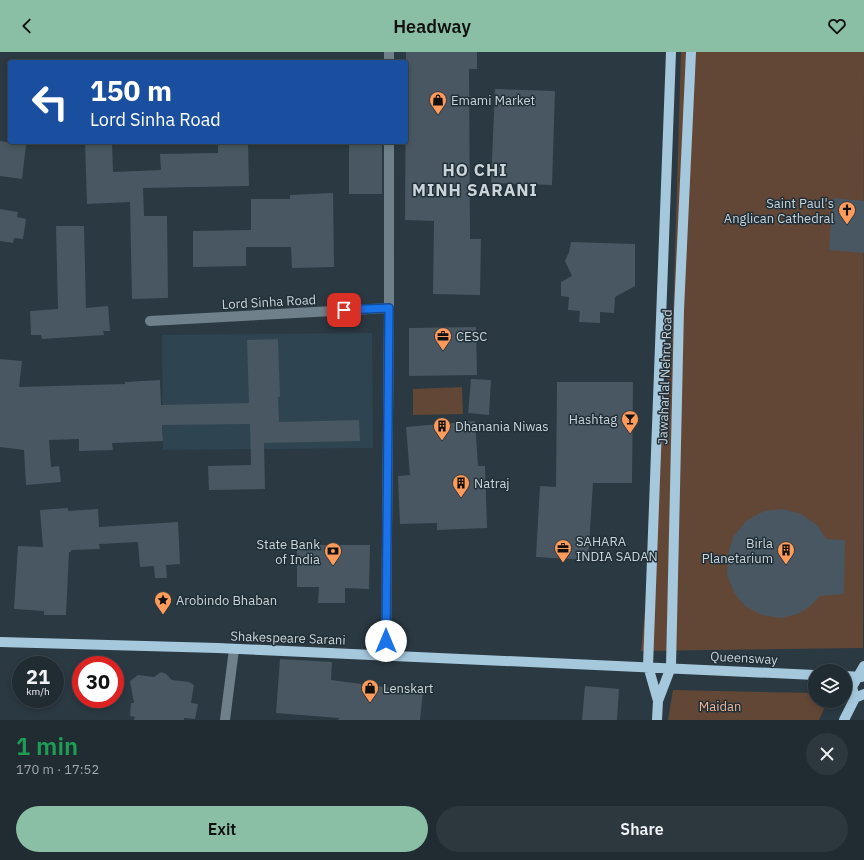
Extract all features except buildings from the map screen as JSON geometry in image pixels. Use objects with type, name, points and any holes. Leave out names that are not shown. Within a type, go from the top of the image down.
[{"type":"main road","name":"Jawaharlal Nehru Road","points":[[658,701],[648,666],[671,52]]},
{"type":"main road","name":"Jawaharlal Nehru Road","points":[[657,720],[658,701],[671,667],[679,310],[691,52]]},
{"type":"main road","name":"Shakespeare Sarani","points":[[0,642],[234,649],[671,667]]},
{"type":"main road","points":[[844,720],[859,696],[852,687],[860,677],[864,666]]},
{"type":"main road","name":"Queensway","points":[[671,667],[808,675]]},
{"type":"street","points":[[386,655],[389,144]]},
{"type":"street","name":"Lord Sinha Road","points":[[150,321],[389,308]]},
{"type":"street","points":[[225,720],[234,649]]},
{"type":"shaded area","points":[[372,333],[373,448],[163,450],[162,335]]},
{"type":"green space","points":[[681,52],[864,52],[863,648],[641,651],[673,321]]},
{"type":"green space","points":[[462,387],[463,414],[413,415],[413,389]]},
{"type":"green space","name":"Maidan","points":[[673,690],[808,693],[808,708],[824,709],[819,720],[668,720]]},
{"type":"place","name":"Emami Market","points":[[438,115]]},
{"type":"place","name":"Saint Paul's Anglican Cathedral","points":[[847,225]]},
{"type":"place","name":"CESC","points":[[443,351]]},
{"type":"place","name":"Hashtag","points":[[630,434]]},
{"type":"place","name":"Dhanania Niwas","points":[[442,441]]},
{"type":"place","name":"Natraj","points":[[461,498]]},
{"type":"place","name":"SAHARA INDIA SADAN","points":[[563,563]]},
{"type":"place","name":"Birla Planetarium","points":[[786,565]]},
{"type":"place","name":"State Bank of India","points":[[333,566]]},
{"type":"place","name":"Arobindo Bhaban","points":[[163,615]]},
{"type":"place","name":"Lenskart","points":[[370,703]]},
{"type":"district","name":"HO CHI MINH SARANI","points":[[475,180]]},
{"type":"route","points":[[344,310],[389,308],[386,641]]}]
